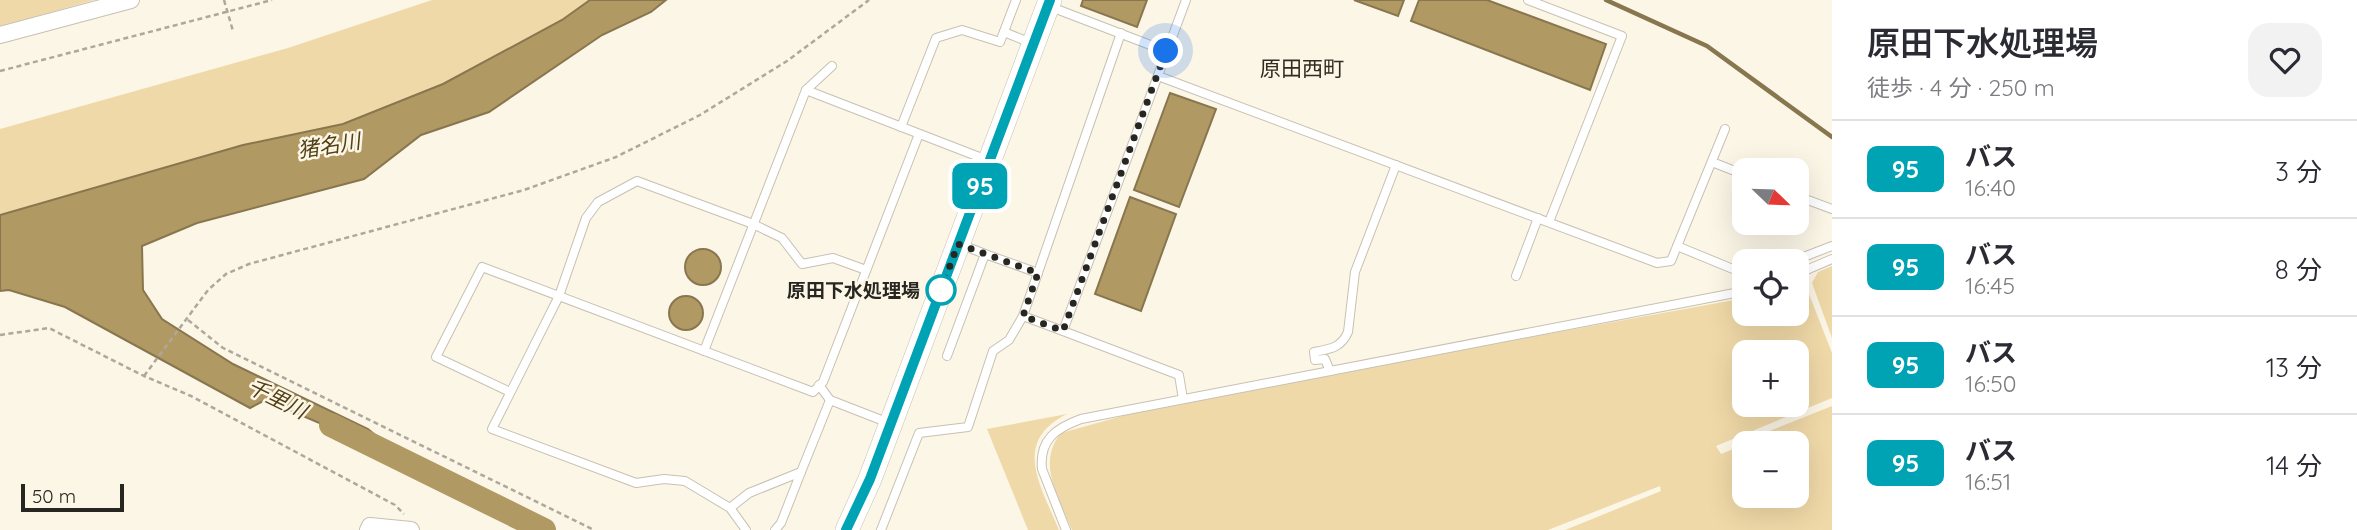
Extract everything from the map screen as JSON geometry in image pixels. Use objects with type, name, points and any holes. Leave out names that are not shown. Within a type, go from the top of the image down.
[{"type":"street","points":[[0,35],[131,0]]},
{"type":"street","points":[[846,530],[870,479],[1049,3]]},
{"type":"street","points":[[368,530],[370,526],[411,530]]},
{"type":"lane","points":[[901,127],[936,38],[962,30],[1000,42],[1016,0]]},
{"type":"lane","points":[[1063,331],[1185,0]]},
{"type":"lane","points":[[1528,0],[1622,36],[1549,222]]},
{"type":"lane","points":[[1049,3],[1166,51]]},
{"type":"lane","points":[[1004,32],[1034,44]]},
{"type":"lane","points":[[881,530],[919,433],[968,427],[993,351],[1009,340],[1023,316],[1121,33]]},
{"type":"lane","points":[[704,351],[806,90],[832,66]]},
{"type":"lane","points":[[1158,76],[1657,263],[1671,261],[1725,129]]},
{"type":"lane","points":[[806,90],[989,162]]},
{"type":"lane","points":[[509,393],[436,357],[482,267],[813,392],[820,385],[919,134]]},
{"type":"lane","points":[[1712,162],[1732,170]]},
{"type":"lane","points":[[1330,370],[1325,359],[1315,360],[1314,352],[1337,347],[1348,332],[1355,272],[1396,165]]},
{"type":"lane","points":[[746,530],[730,508],[685,481],[664,479],[636,484],[492,429],[559,296],[586,218],[598,202],[637,181],[754,224],[782,238],[802,264],[834,258],[866,270]]},
{"type":"lane","points":[[1810,200],[1832,209]]},
{"type":"lane","points":[[1516,276],[1538,218]]},
{"type":"lane","points":[[958,244],[1038,273]]},
{"type":"lane","points":[[1677,246],[1732,269]]},
{"type":"lane","points":[[1809,255],[1832,246]]},
{"type":"lane","points":[[947,356],[985,254]]},
{"type":"lane","points":[[1809,269],[1832,259]]},
{"type":"lane","points":[[1066,530],[1042,469],[1043,449],[1054,432],[1064,425],[1081,419],[1732,293]]},
{"type":"lane","points":[[1023,316],[1179,375],[1183,399]]},
{"type":"lane","points":[[820,385],[830,400],[890,424]]},
{"type":"lane","points":[[775,530],[781,523],[830,400]]},
{"type":"lane","points":[[730,508],[749,493],[801,471]]},
{"type":"path","points":[[223,0],[233,31]]},
{"type":"path","points":[[0,71],[271,0]]},
{"type":"path","points":[[144,376],[208,290],[226,274],[249,264],[524,190],[616,157],[700,115],[787,61],[869,0]]},
{"type":"path","points":[[188,320],[223,348],[594,530]]},
{"type":"path","points":[[0,335],[49,328],[144,376],[191,396],[395,505],[404,514],[403,529]]},
{"type":"shaded area","points":[[0,0],[94,0],[0,27]]},
{"type":"shaded area","points":[[432,0],[590,0],[562,20],[443,84],[343,124],[243,145],[0,215],[0,129],[288,48]]},
{"type":"shaded area","points":[[1832,266],[1832,338],[1812,283],[1818,272]]},
{"type":"shaded area","points":[[1809,294],[1832,353],[1832,398],[1809,408],[1809,340],[1732,340],[1732,417],[1786,417],[1752,431],[1732,431],[1732,439],[1716,446],[1721,454],[1732,449],[1732,508],[1809,508],[1809,431],[1769,431],[1832,406],[1832,530],[1565,530],[1661,491],[1660,486],[1548,530],[1072,530],[1056,494],[1050,456],[1061,433],[1126,415],[1732,300],[1732,326],[1809,326]]},
{"type":"shaded area","points":[[1067,414],[1050,425],[1040,438],[1035,451],[1039,481],[1059,530],[1028,530],[987,429]]},
{"type":"water","name":"猪名川","points":[[590,0],[666,0],[651,12],[602,35],[489,112],[421,135],[364,179],[197,223],[142,246],[143,290],[162,319],[233,364],[368,429],[405,459],[265,400],[250,408],[65,307],[9,290],[0,291],[0,215],[243,145],[343,124],[443,84],[562,20]]},
{"type":"water","points":[[1083,0],[1147,0],[1137,27],[1081,6]]},
{"type":"water","points":[[1354,0],[1404,0],[1398,16]]},
{"type":"water","points":[[1419,0],[1487,0],[1606,44],[1590,90],[1411,21]]},
{"type":"water","points":[[1170,93],[1216,109],[1179,207],[1134,190]]},
{"type":"water","points":[[1130,197],[1176,214],[1141,311],[1095,294]]},
{"type":"water","points":[[703,249],[716,254],[721,267],[716,280],[703,285],[690,280],[685,267],[690,254]]},
{"type":"water","points":[[686,296],[698,301],[703,313],[698,325],[686,330],[674,325],[669,313],[674,301]]},
{"type":"waterway","points":[[1606,0],[1707,46],[1832,137]]},
{"type":"waterway","name":"千里川","points":[[331,425],[544,530]]},
{"type":"bus line","name":"95","points":[[846,530],[870,479],[1050,0]]},
{"type":"place","name":"原田下水処理場","points":[[941,290]]},
{"type":"district","name":"原田西町","points":[[1302,69]]},
{"type":"route","points":[[941,290],[958,244],[1038,273],[1023,316],[1063,331],[1166,51]]}]
